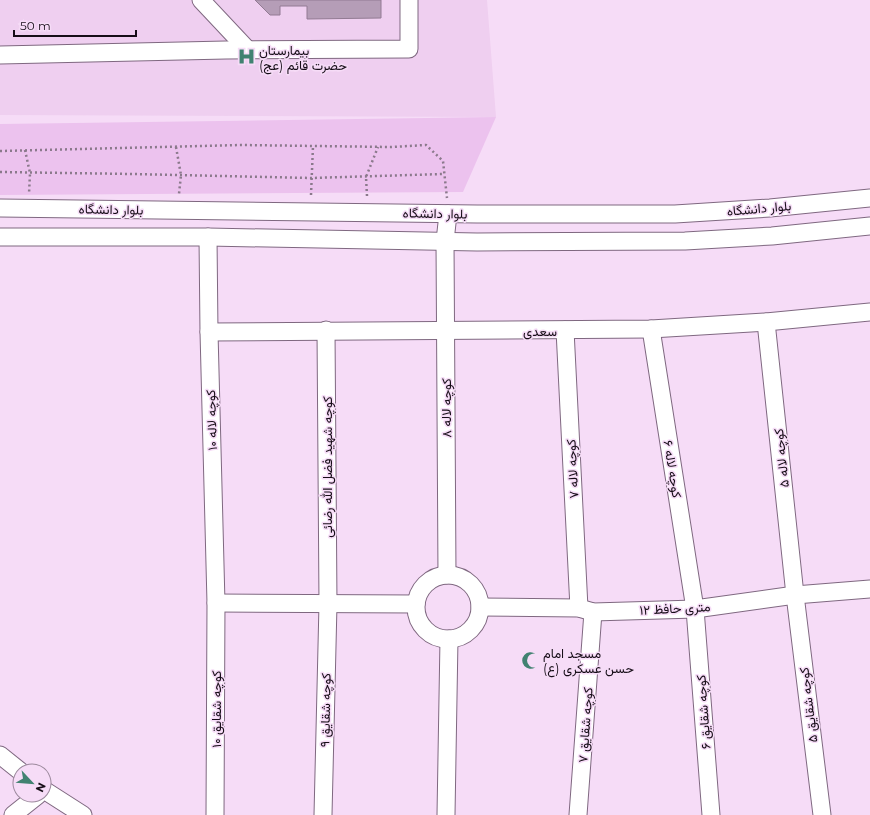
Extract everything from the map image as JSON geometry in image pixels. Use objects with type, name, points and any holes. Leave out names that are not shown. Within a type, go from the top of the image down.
[{"type":"street","points":[[201,0],[248,50]]},
{"type":"street","points":[[0,55],[248,50],[409,49],[409,0]]},
{"type":"street","name":"بلوار دانشگاه","points":[[0,208],[367,213],[448,209],[675,214],[770,208],[870,198]]},
{"type":"street","name":"کوچه لاله ۸","points":[[447,575],[445,241],[448,209]]},
{"type":"street","points":[[0,237],[208,237],[445,241],[685,241],[772,236],[870,226]]},
{"type":"street","name":"کوچه لاله ۱۰","points":[[208,237],[216,603]]},
{"type":"street","name":"سعدی","points":[[209,332],[326,330],[446,331],[651,329],[766,322],[870,312]]},
{"type":"street","name":"کوچه لاله ۵","points":[[766,322],[796,595]]},
{"type":"street","name":"کوچه لاله ۶","points":[[651,329],[695,609]]},
{"type":"street","name":"کوچه شهید فضل الله رضائی","points":[[326,330],[328,604]]},
{"type":"street","name":"کوچه لاله ۷","points":[[566,330],[586,610]]},
{"type":"street","points":[[447,575],[457,576],[467,580],[479,597],[480,607],[479,616],[468,632],[459,637],[449,639],[439,638],[429,633],[425,629],[417,615],[416,604],[418,595],[426,584],[438,576],[447,575]]},
{"type":"street","name":"۱۲ متری حافظ","points":[[480,607],[586,610],[695,609],[796,595],[870,589]]},
{"type":"street","name":"کوچه شقایق ۵","points":[[796,595],[822,815]]},
{"type":"street","points":[[216,603],[416,604]]},
{"type":"street","name":"کوچه شقایق ۱۰","points":[[215,815],[216,603]]},
{"type":"street","name":"کوچه شقایق ۹","points":[[323,815],[328,604]]},
{"type":"street","name":"کوچه شقایق ۶","points":[[695,609],[711,815]]},
{"type":"street","name":"کوچه شقایق ۷","points":[[578,815],[586,610]]},
{"type":"street","points":[[446,815],[449,639]]},
{"type":"street","points":[[0,755],[12,765]]},
{"type":"street","points":[[52,795],[83,815]]},
{"type":"street","points":[[13,815],[28,803]]},
{"type":"path","points":[[0,151],[240,145],[378,147],[426,145],[443,161],[448,209]]},
{"type":"path","points":[[311,212],[313,146]]},
{"type":"path","points":[[176,147],[181,175],[179,210]]},
{"type":"path","points":[[367,213],[366,177],[378,147]]},
{"type":"path","points":[[25,150],[30,173],[28,208]]},
{"type":"path","points":[[0,172],[312,178],[444,174]]},
{"type":"shaded area","name":"بیمارستان حضرت قائم (عج)","points":[[0,0],[487,0],[496,117],[0,115]]},
{"type":"shaded area","points":[[496,117],[463,192],[0,195],[0,124]]},
{"type":"building","points":[[255,0],[381,0],[381,18],[307,19],[307,6],[280,6],[280,15],[270,15]]},
{"type":"place","name":"بیمارستان حضرت قائم (عج)","points":[[246,57]]},
{"type":"place","name":"مسجد امام حسن عسکری (ع)","points":[[530,660]]}]
